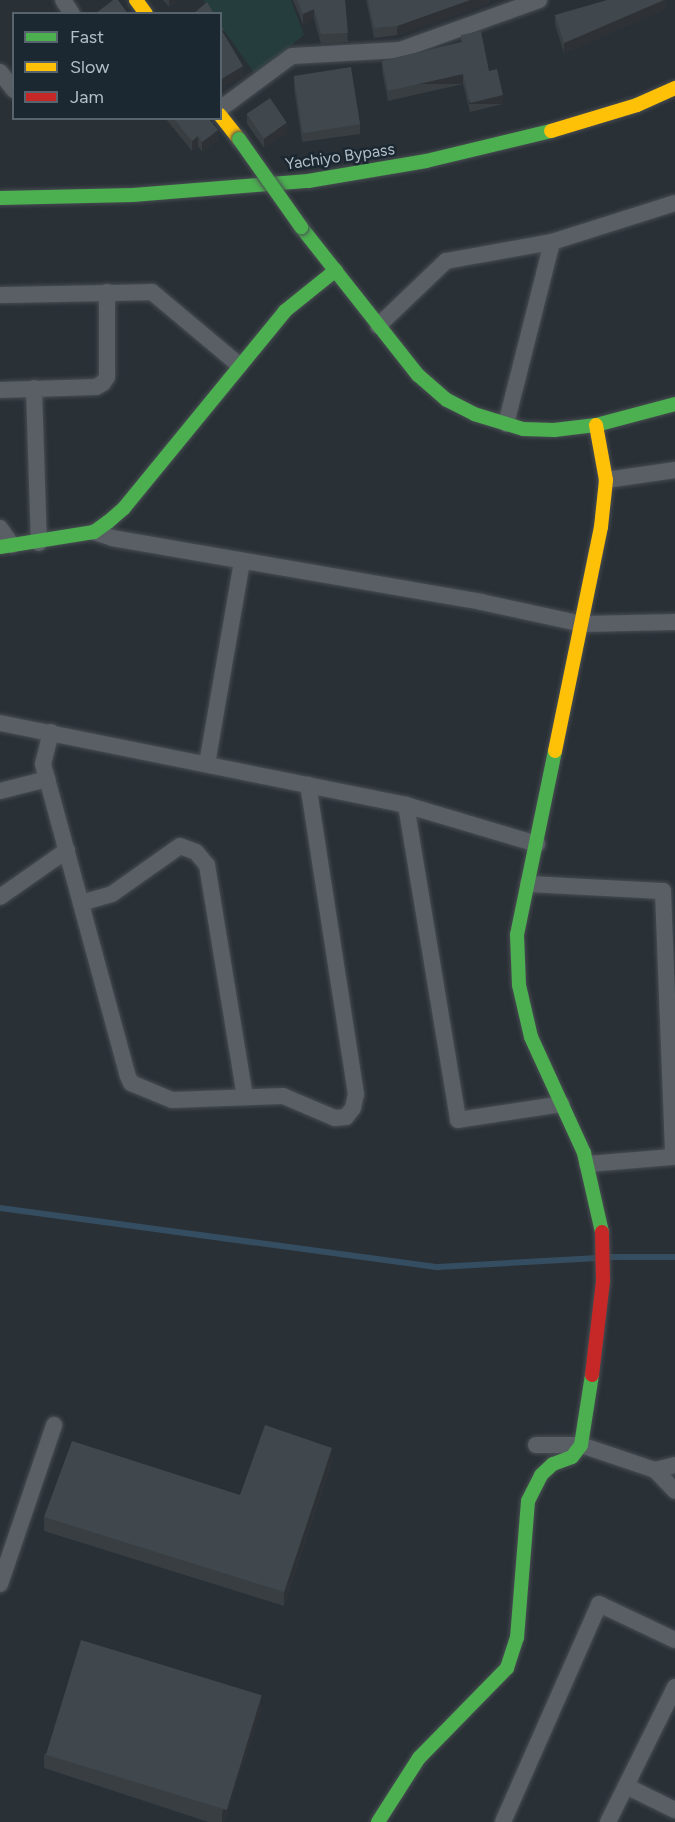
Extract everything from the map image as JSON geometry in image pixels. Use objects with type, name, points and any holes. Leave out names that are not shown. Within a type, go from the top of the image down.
[{"type":"main road","name":"Yachiyo Bypass","points":[[0,198],[133,195],[308,181],[426,161],[527,138],[637,105],[675,88]]},
{"type":"main road","points":[[222,118],[301,227],[378,326],[435,390],[474,414],[506,424],[554,430],[596,425],[675,404]]},
{"type":"main road","points":[[6,546],[39,543],[94,532],[124,508],[285,311],[336,270]]},
{"type":"main road","points":[[378,1822],[419,1758],[507,1668],[516,1638],[528,1501],[541,1475],[553,1464],[572,1457],[581,1445],[603,1281],[602,1232],[587,1164],[531,1037],[519,985],[517,935],[583,624],[606,480],[596,425]]},
{"type":"street","points":[[222,108],[292,56],[400,50],[539,0]]},
{"type":"street","points":[[0,72],[12,87]]},
{"type":"street","points":[[378,326],[447,261],[552,242],[675,203]]},
{"type":"street","points":[[506,424],[552,242]]},
{"type":"street","points":[[0,390],[96,387],[103,383],[107,377],[107,292]]},
{"type":"street","points":[[0,296],[153,292],[239,365]]},
{"type":"street","points":[[34,388],[39,543]]},
{"type":"street","points":[[606,480],[675,470]]},
{"type":"street","points":[[0,528],[6,546]]},
{"type":"street","points":[[94,532],[112,538],[583,624],[675,622]]},
{"type":"street","points":[[207,764],[242,561]]},
{"type":"street","points":[[0,723],[406,805],[537,844]]},
{"type":"street","points":[[51,732],[43,764],[131,1083],[172,1100],[283,1096],[334,1118],[346,1117],[356,1094],[308,785]]},
{"type":"street","points":[[0,791],[48,779]]},
{"type":"street","points":[[406,805],[458,1120],[562,1104]]},
{"type":"street","points":[[81,903],[112,894],[180,846],[196,852],[207,865],[245,1097]]},
{"type":"street","points":[[0,897],[67,850]]},
{"type":"street","points":[[528,884],[663,891],[673,1157],[587,1164]]},
{"type":"street","points":[[0,1584],[54,1425]]},
{"type":"street","points":[[536,1445],[581,1445],[656,1470],[675,1491]]},
{"type":"street","points":[[656,1470],[675,1465]]},
{"type":"street","points":[[503,1822],[599,1604],[675,1640]]},
{"type":"street","points":[[608,1822],[675,1687]]},
{"type":"street","points":[[626,1786],[675,1810]]},
{"type":"green space","points":[[203,0],[291,0],[304,35],[255,74],[222,27],[222,12],[211,12]]},
{"type":"building","points":[[113,0],[118,0],[127,12],[98,12]]},
{"type":"building","points":[[297,0],[345,0],[348,33],[321,34],[314,9],[303,14]]},
{"type":"building","points":[[368,0],[470,0],[397,26],[374,28]]},
{"type":"building","points":[[607,0],[664,0],[564,43],[555,15]]},
{"type":"building","points":[[207,2],[213,12],[195,12]]},
{"type":"building","points":[[222,31],[243,66],[222,79]]},
{"type":"building","points":[[481,31],[489,71],[497,69],[503,95],[470,103],[463,74],[388,91],[382,61],[462,42],[461,35]]},
{"type":"building","points":[[351,67],[360,124],[303,133],[294,76]]},
{"type":"building","points":[[270,98],[287,123],[264,139],[247,114]]},
{"type":"building","points":[[175,120],[210,120],[218,130],[202,142],[198,136],[192,141]]},
{"type":"building","points":[[265,1425],[332,1448],[284,1592],[44,1517],[72,1441],[240,1495]]},
{"type":"building","points":[[81,1640],[262,1695],[227,1810],[46,1755]]},
{"type":"waterway","points":[[0,1208],[438,1267],[598,1258]]},
{"type":"waterway","points":[[608,1257],[675,1257]]},
{"type":"traffic: fast","points":[[0,198],[133,195],[308,181],[426,161],[551,131]]},
{"type":"traffic: fast","points":[[239,139],[301,227]]},
{"type":"traffic: fast","points":[[301,227],[418,375],[447,400],[474,414],[523,429],[554,430],[596,425],[675,404]]},
{"type":"traffic: fast","points":[[0,547],[94,532],[108,522],[124,508],[285,311],[336,270]]},
{"type":"traffic: fast","points":[[555,751],[517,935],[519,985],[531,1037],[584,1153],[602,1232]]},
{"type":"traffic: fast","points":[[378,1822],[419,1758],[507,1668],[517,1638],[528,1501],[541,1475],[553,1464],[572,1457],[581,1445],[592,1375]]},
{"type":"traffic: slow","points":[[136,0],[145,12]]},
{"type":"traffic: slow","points":[[551,131],[637,105],[675,88]]},
{"type":"traffic: slow","points":[[222,118],[239,139]]},
{"type":"traffic: slow","points":[[555,751],[601,527],[606,480],[596,425]]},
{"type":"traffic: jam","points":[[592,1375],[603,1281],[602,1232]]}]
